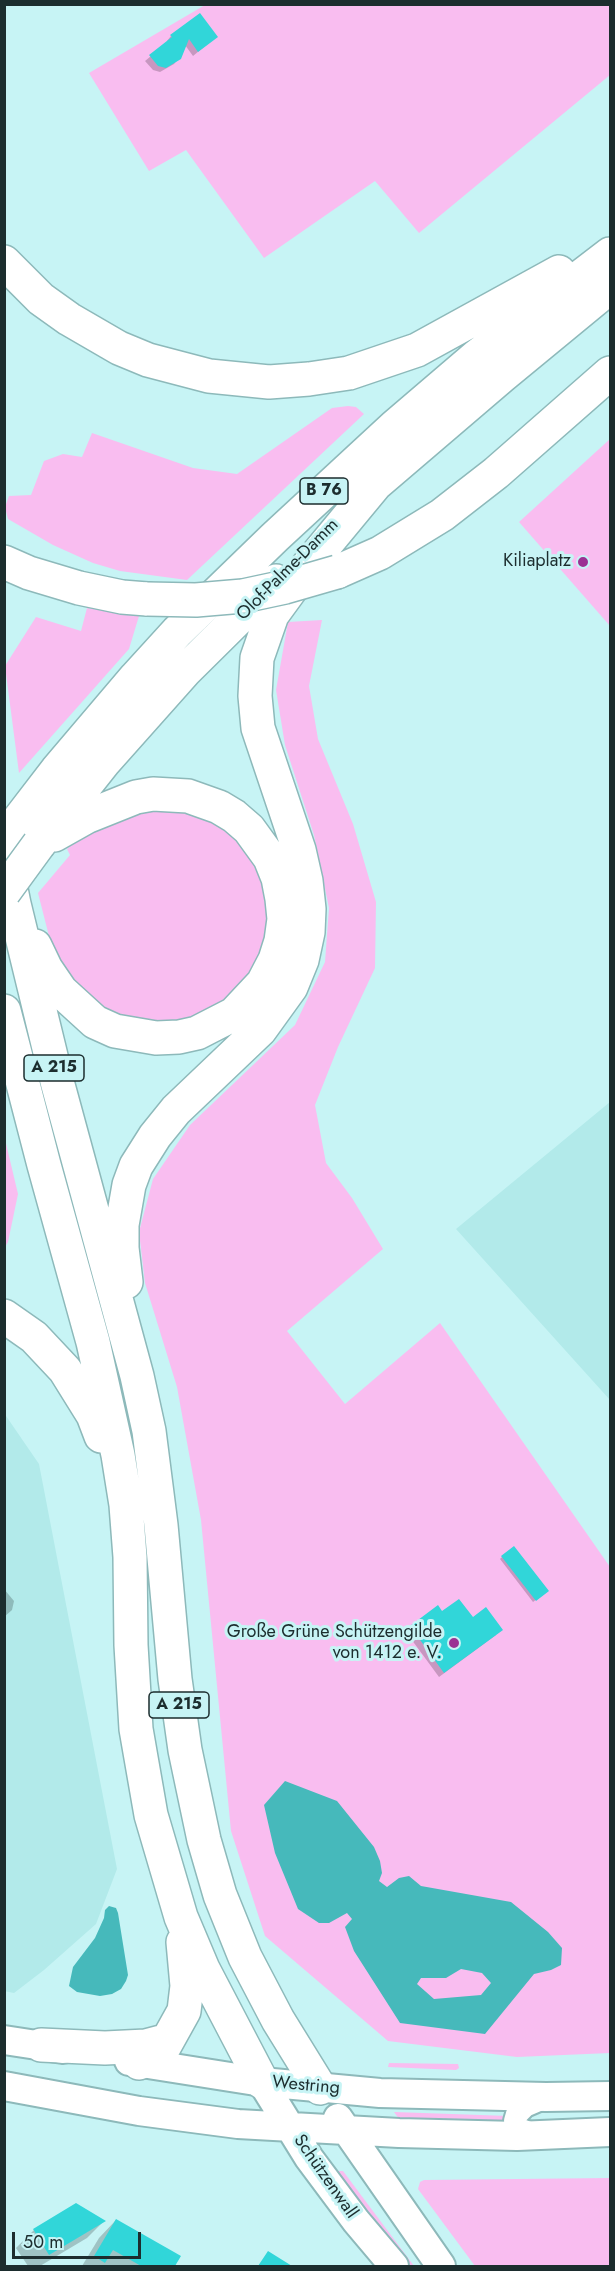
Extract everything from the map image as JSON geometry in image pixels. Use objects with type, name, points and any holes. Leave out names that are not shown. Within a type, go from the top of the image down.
[{"type":"highway","points":[[4,262],[41,299],[76,324],[118,348],[148,360],[209,376],[287,382],[363,369],[417,350],[610,244]]},
{"type":"highway","name":"Olof-Palme-Damm","points":[[4,839],[57,770],[135,676],[177,632],[328,486],[469,363],[610,254]]},
{"type":"highway","name":"Olof-Palme-Damm","points":[[66,818],[104,762],[185,671],[379,480],[610,286]]},
{"type":"highway","points":[[4,562],[29,573],[79,588],[122,597],[147,599],[196,600],[243,596],[337,572],[380,553],[442,515],[496,473],[610,373]]},
{"type":"highway","points":[[137,1376],[122,1248],[124,1204],[136,1166],[155,1136],[176,1110],[260,1030],[291,987],[302,960],[308,932],[309,909],[299,850],[258,728],[255,696],[257,658],[272,615],[307,567],[379,480]]},
{"type":"highway","points":[[153,794],[188,796],[205,801],[234,816],[255,835],[270,858],[278,878],[284,919],[275,960],[263,983],[234,1014],[197,1033],[156,1038],[115,1031],[95,1022],[61,991],[46,969],[9,898],[39,844],[66,818],[136,797],[153,794]]},
{"type":"highway","name":"A 215","points":[[4,854],[9,898],[137,1376],[153,1461],[175,1679],[196,1810],[220,1895],[245,1957],[278,2020],[320,2088]]},
{"type":"highway","name":"A 215","points":[[4,1011],[93,1342],[113,1429],[126,1505]]},
{"type":"highway","points":[[4,1316],[20,1326],[46,1349],[80,1392],[93,1415],[126,1505],[136,1729],[151,1815],[181,1917],[203,1969],[262,2082]]},
{"type":"highway","points":[[139,2063],[154,2056],[169,2040],[187,2001],[181,1917]]},
{"type":"highway","points":[[41,2045],[105,2048],[159,2044],[169,2040]]},
{"type":"main road","name":"Westring","points":[[4,2040],[262,2082],[320,2088],[394,2094],[610,2096]]},
{"type":"main road","name":"Schützenwall","points":[[262,2082],[309,2158],[356,2221],[394,2266]]},
{"type":"main road","points":[[4,2086],[139,2111],[238,2124],[399,2133],[535,2135],[610,2132]]},
{"type":"main road","points":[[320,2088],[345,2130],[441,2266]]},
{"type":"street","points":[[535,2135],[516,2128],[517,2114],[525,2106],[546,2097]]},
{"type":"shaded area","points":[[205,5],[610,5],[610,75],[419,233],[375,181],[264,258],[186,150],[149,171],[89,73]]},
{"type":"shaded area","points":[[356,407],[364,414],[187,580],[120,571],[93,563],[53,545],[8,519],[5,507],[9,496],[31,495],[44,461],[63,454],[82,457],[92,433],[193,468],[237,474],[332,408]]},
{"type":"shaded area","name":"Kiliaplatz","points":[[610,439],[610,626],[519,522]]},
{"type":"shaded area","points":[[87,608],[139,616],[129,649],[19,773],[5,666],[36,617],[81,631]]},
{"type":"shaded area","points":[[322,620],[309,686],[318,739],[353,824],[376,902],[375,968],[338,1047],[315,1105],[326,1163],[352,1198],[383,1249],[287,1331],[345,1404],[440,1323],[610,1567],[610,2053],[517,2057],[388,2041],[265,1936],[231,1831],[201,1520],[177,1387],[145,1283],[139,1232],[153,1179],[190,1125],[295,1025],[325,962],[329,908],[314,835],[285,745],[276,690],[288,622]]},
{"type":"shaded area","points":[[142,803],[224,820],[269,874],[271,945],[234,1004],[169,1029],[102,1011],[68,979],[51,944],[38,893],[70,855],[67,849],[83,834]]},
{"type":"shaded area","points":[[610,1102],[610,1400],[456,1229]]},
{"type":"shaded area","points":[[4,1135],[18,1194],[5,1247]]},
{"type":"shaded area","points":[[4,1413],[39,1464],[117,1869],[96,1924],[14,1993],[4,1991]]},
{"type":"shaded area","points":[[389,2063],[458,2064],[459,2068],[456,2070],[388,2067]]},
{"type":"shaded area","points":[[394,2112],[509,2116],[507,2127],[402,2123]]},
{"type":"shaded area","points":[[333,2171],[343,2171],[414,2266],[407,2266]]},
{"type":"shaded area","points":[[610,2178],[610,2266],[475,2266],[418,2189],[420,2182],[424,2180]]},
{"type":"water","points":[[285,1781],[337,1801],[374,1847],[382,1873],[379,1881],[387,1887],[399,1878],[409,1876],[421,1886],[511,1902],[548,1932],[562,1948],[561,1965],[534,1974],[485,2034],[400,2023],[354,1951],[345,1927],[352,1919],[347,1913],[329,1923],[319,1923],[298,1909],[275,1853],[264,1805]],"holes":[[[461,1969],[482,1973],[491,1983],[481,1995],[434,1999],[417,1984],[421,1978],[446,1978]]]},
{"type":"water","points":[[109,1906],[116,1908],[118,1913],[128,1975],[126,1981],[121,1989],[112,1994],[100,1996],[77,1992],[69,1986],[73,1967],[95,1938],[105,1910]]},
{"type":"building","points":[[200,13],[218,37],[198,52],[189,39],[181,59],[166,68],[158,66],[149,55],[172,37],[170,35]]},
{"type":"building","points":[[514,1546],[549,1591],[536,1601],[501,1556]]},
{"type":"building","name":"Große Grüne Schützengilde von 1412 e. V.","points":[[459,1599],[473,1617],[486,1607],[503,1630],[444,1673],[410,1626],[438,1605],[442,1611]]},
{"type":"building","points":[[76,2203],[106,2221],[49,2255],[33,2229]]},
{"type":"building","points":[[116,2219],[181,2256],[175,2266],[141,2266],[113,2250],[105,2263],[94,2256]]},
{"type":"building","points":[[268,2251],[292,2266],[258,2266]]},
{"type":"place","name":"Kiliaplatz","points":[[583,562]]},
{"type":"place","name":"Große Grüne Schützengilde von 1412 e. V.","points":[[454,1643]]}]
